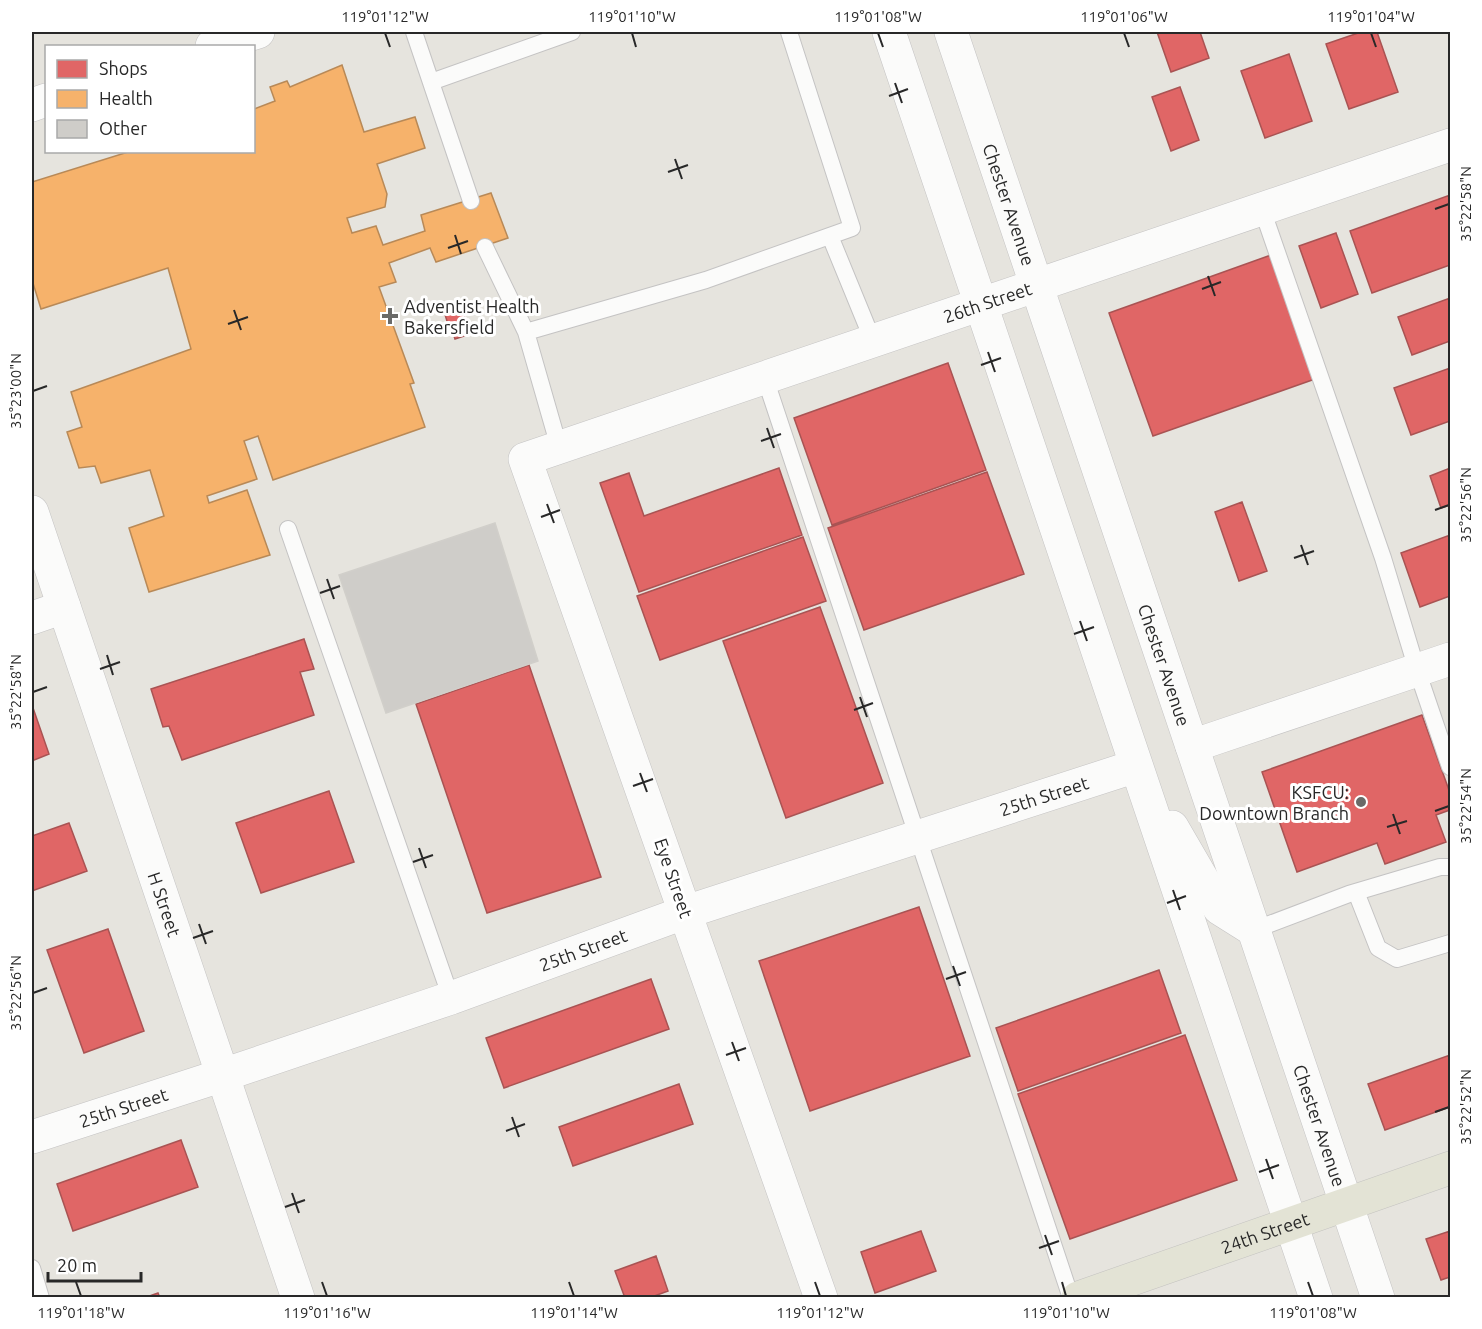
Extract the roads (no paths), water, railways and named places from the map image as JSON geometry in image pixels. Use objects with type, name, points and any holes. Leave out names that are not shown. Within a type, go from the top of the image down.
[{"type":"main road","name":"24th Street","points":[[1078,1298],[1450,1168]]},
{"type":"street","points":[[215,45],[258,32]]},
{"type":"street","points":[[889,32],[1316,1298]]},
{"type":"street","name":"Chester Avenue","points":[[951,32],[1378,1298]]},
{"type":"street","name":"26th Street","points":[[525,459],[1450,145]]},
{"type":"street","name":"Eye Street","points":[[525,459],[821,1298]]},
{"type":"street","name":"H Street","points":[[32,512],[298,1298]]},
{"type":"street","points":[[32,618],[64,607]]},
{"type":"street","points":[[1192,746],[1450,659]]},
{"type":"street","points":[[1136,766],[1219,908],[1254,930]]},
{"type":"street","name":"25th Street","points":[[32,1137],[451,998],[686,912],[1136,766]]},
{"type":"lane","points":[[414,32],[471,201]]},
{"type":"lane","points":[[431,82],[572,32]]},
{"type":"lane","points":[[526,332],[700,282],[852,228],[789,32]]},
{"type":"lane","points":[[1262,209],[1383,558],[1417,670],[1450,767]]},
{"type":"lane","points":[[830,236],[873,341]]},
{"type":"lane","points":[[485,247],[526,332],[559,447]]},
{"type":"lane","points":[[765,378],[1071,1298]]},
{"type":"lane","points":[[288,529],[451,998]]},
{"type":"lane","points":[[1254,930],[1356,892],[1440,867],[1450,867]]},
{"type":"lane","points":[[1356,892],[1378,948],[1397,959],[1450,943]]},
{"type":"lane","points":[[32,1268],[41,1298]]},
{"type":"place","name":"Adventist Health Bakersfield","points":[[390,316]]},
{"type":"place","name":"KSFCU: Downtown Branch","points":[[1361,802]]}]
